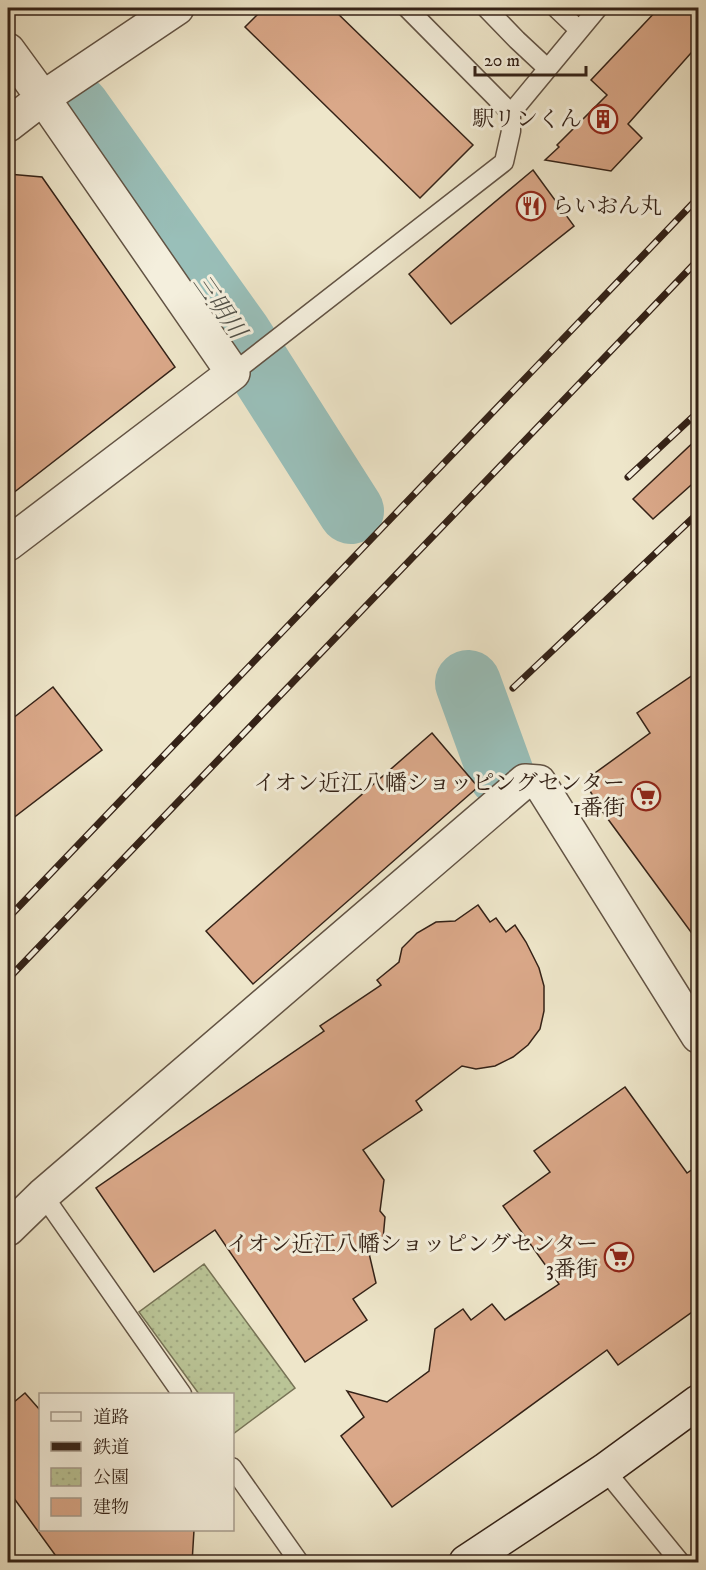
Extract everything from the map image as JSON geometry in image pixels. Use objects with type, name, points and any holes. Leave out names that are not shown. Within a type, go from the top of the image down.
[{"type":"street","points":[[8,125],[43,98],[177,8]]},
{"type":"street","points":[[8,50],[239,369],[8,544]]},
{"type":"street","points":[[8,1229],[43,1195],[525,781],[539,782],[699,1036]]},
{"type":"street","points":[[466,1563],[605,1470],[699,1402]]},
{"type":"lane","points":[[407,8],[511,113]]},
{"type":"lane","points":[[486,8],[547,68]]},
{"type":"lane","points":[[556,8],[579,30]]},
{"type":"lane","points":[[239,369],[504,162],[511,131],[511,113],[598,8]]},
{"type":"lane","points":[[43,1195],[181,1393]]},
{"type":"lane","points":[[234,1470],[299,1563]]},
{"type":"lane","points":[[605,1470],[680,1563]]},
{"type":"green space","points":[[204,1264],[295,1388],[234,1433],[234,1393],[198,1393],[139,1312]]},
{"type":"building","points":[[264,8],[332,8],[473,145],[420,198],[245,27]]},
{"type":"building","points":[[659,8],[699,8],[699,44],[628,124],[642,138],[611,171],[545,160],[607,95],[591,80]]},
{"type":"building","points":[[533,170],[574,226],[451,324],[409,274]]},
{"type":"building","points":[[8,174],[42,177],[175,367],[8,497]]},
{"type":"building","points":[[699,437],[699,478],[653,519],[633,499]]},
{"type":"building","name":"イオン近江八幡ショッピングセンター 1番街","points":[[699,671],[699,943],[602,811],[584,781],[650,733],[637,713]]},
{"type":"building","points":[[53,687],[102,750],[8,822],[8,722]]},
{"type":"building","points":[[432,733],[478,787],[253,984],[206,931]]},
{"type":"building","points":[[478,905],[490,922],[496,918],[506,932],[515,925],[539,968],[544,986],[544,1011],[540,1029],[528,1045],[513,1057],[495,1066],[476,1069],[462,1066],[416,1101],[422,1110],[363,1150],[384,1180],[380,1211],[385,1217],[383,1239],[368,1249],[376,1283],[353,1299],[367,1320],[305,1362],[215,1230],[154,1272],[96,1188],[324,1031],[320,1026],[381,985],[377,980],[399,962],[402,948],[417,933],[436,922],[455,921]]},
{"type":"building","points":[[625,1087],[687,1173],[699,1165],[699,1307],[618,1365],[607,1350],[392,1507],[341,1436],[364,1417],[347,1391],[387,1402],[429,1371],[435,1329],[463,1309],[471,1320],[492,1304],[505,1320],[559,1284],[503,1206],[550,1172],[534,1151]]},
{"type":"building","points":[[25,1393],[39,1409],[39,1531],[194,1531],[192,1563],[61,1563],[8,1490],[8,1407]]},
{"type":"waterway","name":"三明川","points":[[77,108],[239,335],[351,511]]},
{"type":"waterway","name":"三明川","points":[[468,683],[501,774]]},
{"type":"railway","points":[[8,918],[698,198]]},
{"type":"railway","points":[[8,979],[698,260]]},
{"type":"railway","points":[[628,477],[698,412]]},
{"type":"railway","points":[[513,688],[698,513]]},
{"type":"place","name":"駅リンくん","points":[[603,119]]},
{"type":"place","name":"らいおん丸","points":[[531,206]]},
{"type":"place","name":"イオン近江八幡ショッピングセンター 1番街","points":[[646,796]]},
{"type":"place","name":"イオン近江八幡ショッピングセンター 3番街","points":[[619,1257]]}]
